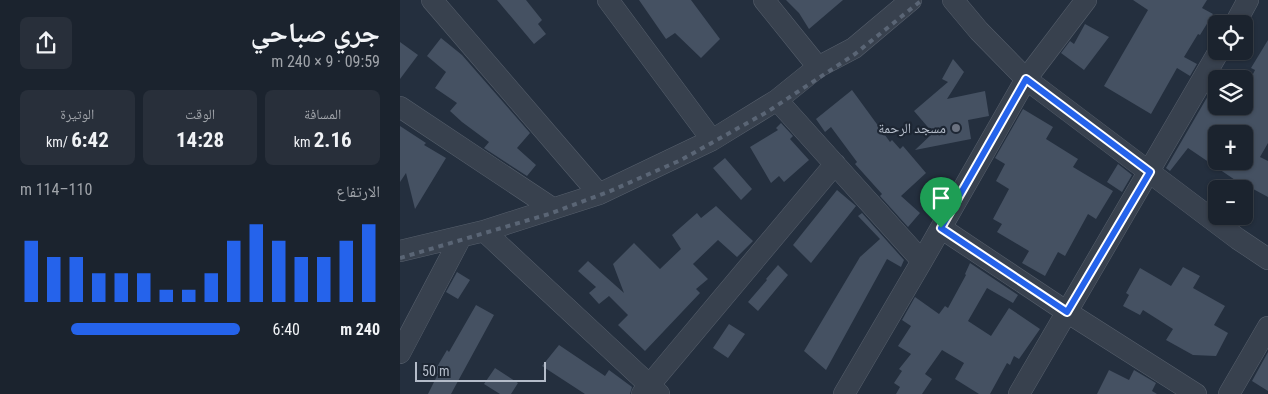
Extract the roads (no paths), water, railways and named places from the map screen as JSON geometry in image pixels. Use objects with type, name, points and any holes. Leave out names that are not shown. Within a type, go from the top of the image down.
[{"type":"street","points":[[432,0],[599,194]]},
{"type":"street","points":[[608,0],[712,140]]},
{"type":"street","points":[[764,0],[818,67]]},
{"type":"street","points":[[404,254],[484,231],[599,194],[712,140],[777,100],[818,67],[854,48],[911,0]]},
{"type":"street","points":[[953,0],[979,31],[1026,79],[1268,259]]},
{"type":"street","points":[[844,394],[1026,79],[1086,0]]},
{"type":"street","points":[[1240,15],[1248,0]]},
{"type":"street","points":[[1018,394],[1150,172],[1214,60]]},
{"type":"street","points":[[777,100],[922,261]]},
{"type":"street","points":[[400,107],[552,208]]},
{"type":"street","points":[[484,231],[650,391],[835,164]]},
{"type":"street","points":[[941,228],[1067,312],[1196,394]]},
{"type":"street","points":[[400,353],[461,237]]},
{"type":"street","points":[[1229,394],[1268,327]]},
{"type":"railway","points":[[400,258],[549,214],[608,192],[681,160],[767,112],[855,54],[922,0]]},
{"type":"place","name":"مسجد الرحمة","points":[[956,128]]}]
